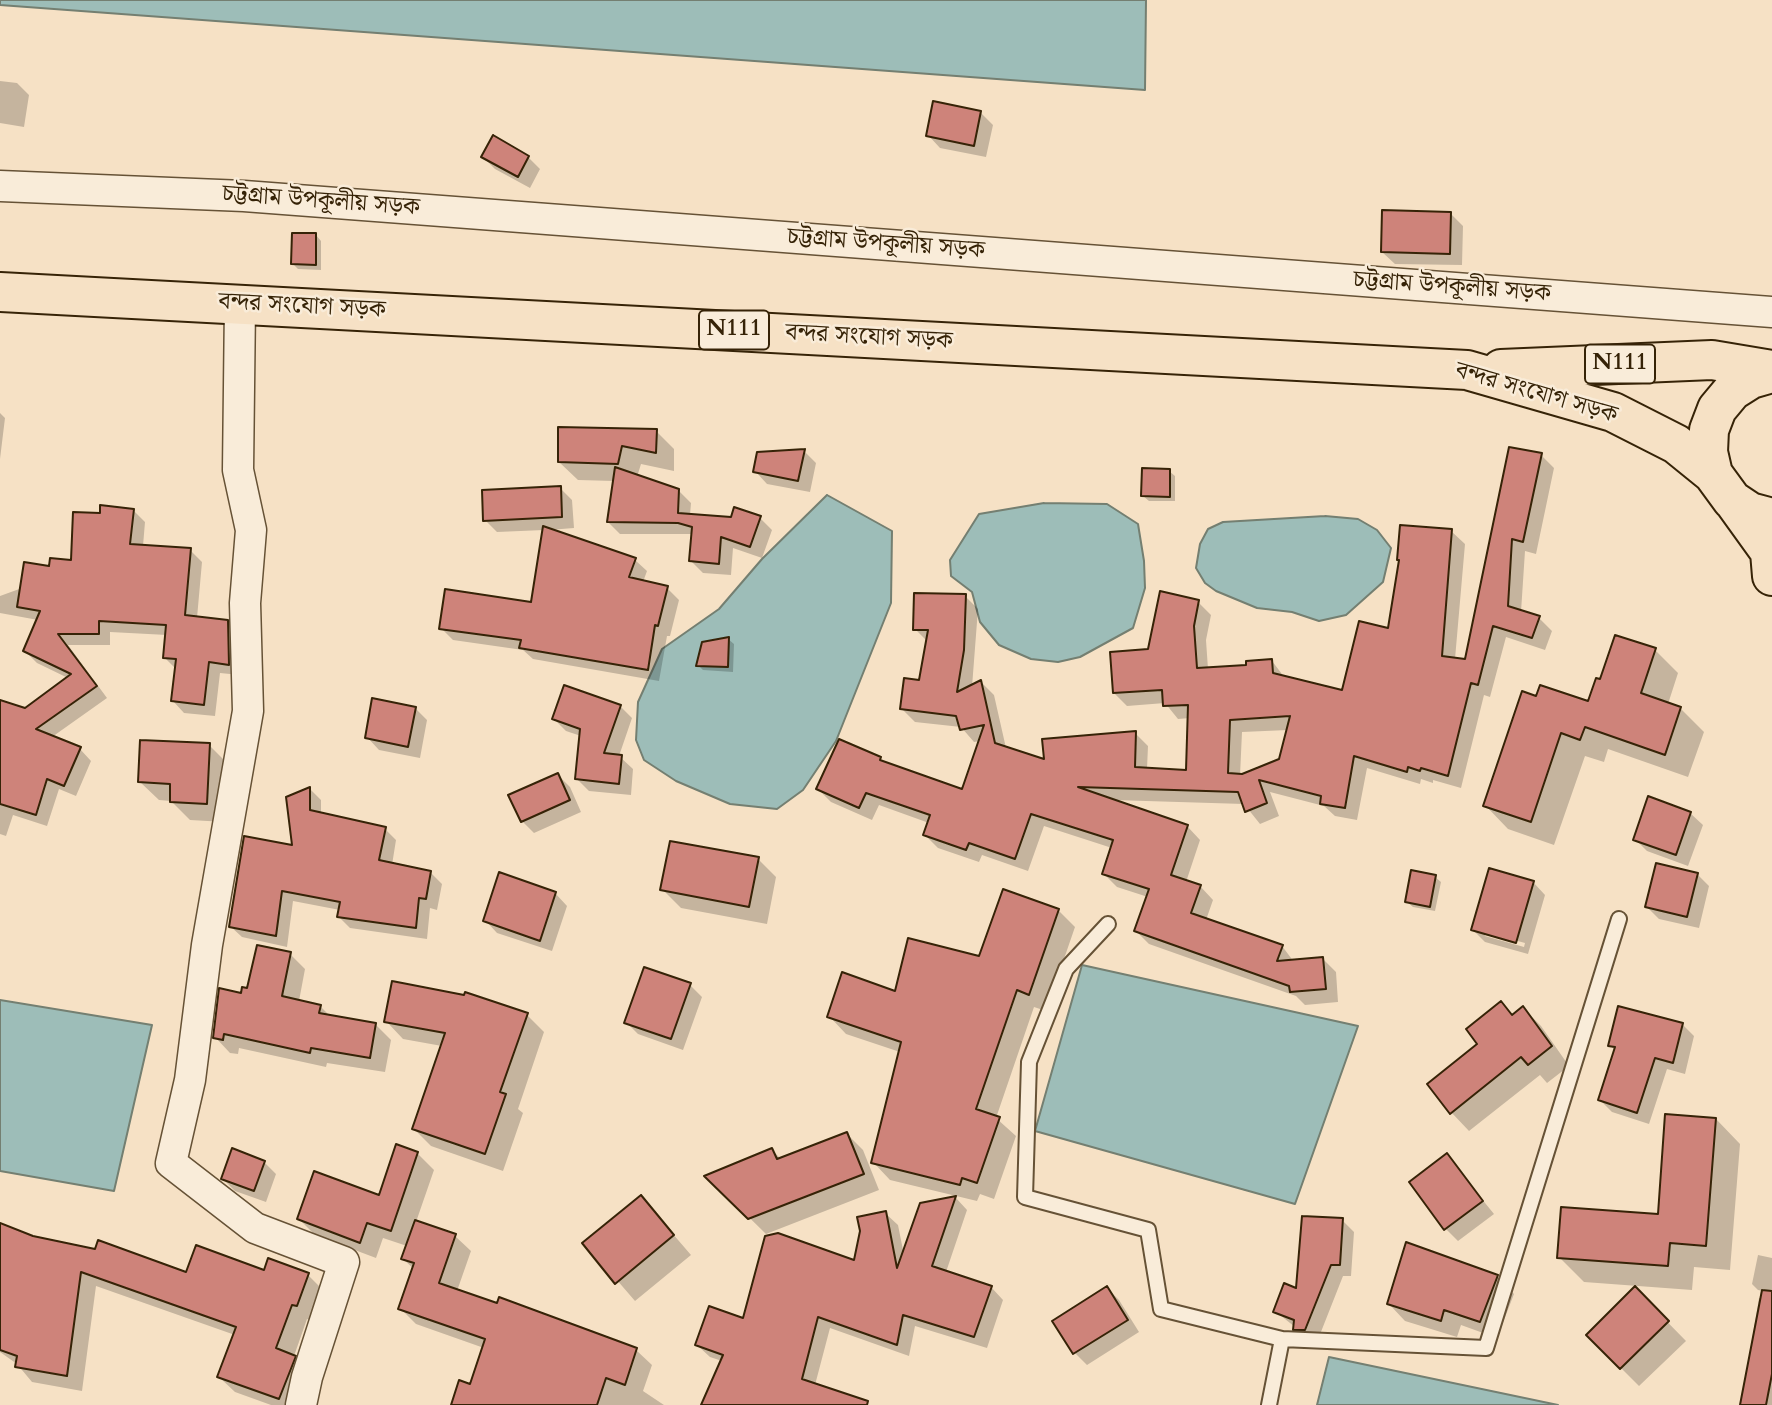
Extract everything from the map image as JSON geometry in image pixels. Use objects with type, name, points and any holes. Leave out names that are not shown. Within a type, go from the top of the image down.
[{"type":"highway","name":"বন্দর সংযোগ সড়ক","points":[[0,292],[1467,370],[1614,412],[1676,444],[1723,487],[1770,552],[1772,576]]},
{"type":"highway","name":"N111","points":[[1467,370],[1712,360],[1772,372]]},
{"type":"highway","name":"N111","points":[[1723,487],[1708,452],[1709,430],[1717,409],[1732,391],[1751,379],[1772,372]]},
{"type":"highway","points":[[1723,487],[1750,512],[1772,518]]},
{"type":"street","name":"চট্টগ্রাম উপকূলীয় সড়ক","points":[[0,186],[244,196],[1772,313]]},
{"type":"street","points":[[240,304],[238,470],[251,530],[245,603],[248,711],[207,945],[190,1080],[171,1163],[255,1228],[344,1262],[307,1377],[301,1405]]},
{"type":"lane","points":[[1108,924],[1066,969],[1029,1062],[1025,1196],[1148,1230],[1161,1309],[1282,1339],[1486,1348],[1619,919]]},
{"type":"lane","points":[[1269,1405],[1282,1339]]},
{"type":"water","points":[[0,0],[1146,0],[1145,90],[0,5]]},
{"type":"water","points":[[827,495],[892,531],[891,603],[836,741],[803,790],[777,809],[730,804],[676,781],[644,760],[636,740],[638,702],[662,649],[719,609],[762,559]]},
{"type":"water","points":[[1044,503],[1107,504],[1138,524],[1144,561],[1145,588],[1133,628],[1080,657],[1058,662],[1031,659],[999,645],[980,622],[972,592],[951,576],[950,560],[979,514]]},
{"type":"water","points":[[1325,516],[1358,519],[1377,530],[1391,548],[1383,582],[1346,615],[1319,621],[1292,612],[1257,608],[1216,591],[1205,583],[1196,568],[1200,544],[1208,529],[1223,522]]},
{"type":"water","points":[[1082,965],[1358,1026],[1295,1204],[1035,1131]]},
{"type":"water","points":[[0,1000],[152,1025],[114,1191],[0,1171]]},
{"type":"water","points":[[1329,1357],[1558,1405],[1317,1405]]},
{"type":"building","points":[[933,101],[981,111],[974,146],[926,136]]},
{"type":"building","points":[[493,135],[529,156],[518,177],[481,157]]},
{"type":"building","points":[[1382,210],[1451,212],[1450,254],[1381,252]]},
{"type":"building","points":[[292,233],[316,233],[316,265],[291,264]]},
{"type":"building","points":[[558,427],[657,429],[656,453],[622,446],[618,464],[558,462]]},
{"type":"building","points":[[1509,447],[1542,453],[1523,542],[1512,539],[1508,606],[1540,616],[1532,638],[1493,626],[1478,685],[1471,683],[1448,776],[1421,768],[1420,771],[1408,767],[1407,772],[1354,756],[1345,808],[1320,804],[1321,796],[1259,780],[1267,803],[1245,812],[1238,792],[1078,787],[1188,825],[1171,875],[1201,885],[1191,913],[1283,945],[1277,961],[1323,957],[1326,989],[1290,992],[1289,986],[1134,931],[1149,889],[1102,874],[1113,840],[1031,814],[1015,859],[969,843],[966,850],[923,835],[930,815],[866,793],[859,808],[816,789],[839,739],[881,757],[880,760],[962,789],[984,725],[960,730],[956,716],[900,709],[904,678],[919,680],[928,630],[913,630],[914,593],[966,594],[964,650],[957,692],[981,680],[995,743],[1044,759],[1042,739],[1136,731],[1135,767],[1186,770],[1188,705],[1163,706],[1162,690],[1113,693],[1110,652],[1148,649],[1160,591],[1199,600],[1194,626],[1197,668],[1246,665],[1246,661],[1272,659],[1273,673],[1342,690],[1359,621],[1388,628],[1399,560],[1400,525],[1452,529],[1442,656],[1465,659]],"holes":[[[1290,716],[1279,759],[1242,774],[1228,773],[1230,720]]]},
{"type":"building","points":[[805,449],[798,481],[753,472],[757,452]]},
{"type":"building","points":[[615,467],[679,489],[678,513],[731,517],[734,507],[761,516],[750,547],[721,537],[719,564],[689,561],[692,527],[678,523],[607,522]]},
{"type":"building","points":[[1142,468],[1170,469],[1170,497],[1141,496]]},
{"type":"building","points":[[561,486],[562,517],[483,521],[482,490]]},
{"type":"building","points":[[100,505],[134,509],[130,544],[191,548],[185,615],[228,620],[229,665],[209,662],[204,705],[171,701],[176,659],[163,658],[166,625],[99,621],[99,634],[58,634],[97,686],[36,729],[81,747],[64,786],[47,779],[36,815],[0,804],[0,700],[25,708],[71,674],[23,651],[40,611],[17,607],[24,562],[49,566],[50,558],[71,560],[73,512],[100,513]]},
{"type":"building","points":[[543,526],[636,558],[629,577],[668,586],[658,626],[655,625],[648,670],[519,648],[521,640],[439,629],[445,589],[531,602]]},
{"type":"building","points":[[1615,635],[1656,648],[1641,693],[1681,707],[1665,755],[1585,727],[1580,740],[1561,733],[1531,822],[1483,806],[1522,691],[1536,696],[1540,685],[1588,701],[1596,678],[1600,679]]},
{"type":"building","points":[[729,637],[728,667],[696,666],[702,642]]},
{"type":"building","points":[[564,685],[621,705],[604,753],[622,755],[619,784],[575,779],[580,729],[552,719]]},
{"type":"building","points":[[372,698],[416,707],[408,747],[365,738]]},
{"type":"building","points":[[140,740],[210,743],[207,804],[170,802],[170,784],[138,782]]},
{"type":"building","points":[[558,773],[570,800],[521,822],[508,795]]},
{"type":"building","points":[[310,787],[310,810],[386,827],[379,860],[431,871],[426,899],[419,898],[416,928],[337,917],[340,902],[282,891],[276,936],[229,927],[244,836],[292,845],[286,797]]},
{"type":"building","points":[[1648,796],[1691,812],[1676,855],[1633,840]]},
{"type":"building","points":[[670,841],[759,857],[749,907],[660,890]]},
{"type":"building","points":[[1656,863],[1698,873],[1687,917],[1645,907]]},
{"type":"building","points":[[1489,868],[1534,881],[1516,943],[1471,930]]},
{"type":"building","points":[[1411,870],[1436,875],[1430,907],[1405,902]]},
{"type":"building","points":[[499,872],[556,892],[540,941],[483,921]]},
{"type":"building","points":[[1003,889],[1059,909],[1029,995],[1017,990],[976,1109],[1000,1117],[977,1183],[962,1178],[960,1185],[871,1163],[901,1042],[827,1017],[842,972],[895,991],[908,938],[979,956]]},
{"type":"building","points":[[257,945],[291,952],[282,996],[321,1005],[319,1013],[376,1023],[370,1058],[311,1048],[310,1053],[224,1034],[223,1040],[213,1038],[219,988],[241,993],[242,987],[247,988]]},
{"type":"building","points":[[644,967],[691,983],[671,1039],[624,1023]]},
{"type":"building","points":[[392,981],[464,995],[465,992],[528,1013],[500,1092],[506,1094],[485,1154],[412,1129],[445,1033],[384,1022]]},
{"type":"building","points":[[1501,1001],[1512,1015],[1523,1006],[1552,1046],[1528,1065],[1521,1057],[1450,1114],[1427,1084],[1477,1044],[1466,1029]]},
{"type":"building","points":[[1618,1006],[1683,1023],[1673,1063],[1655,1058],[1637,1113],[1598,1100],[1615,1047],[1608,1046]]},
{"type":"building","points":[[1665,1114],[1716,1118],[1706,1246],[1670,1243],[1668,1266],[1557,1258],[1561,1207],[1658,1214]]},
{"type":"building","points":[[847,1132],[864,1174],[748,1219],[704,1176],[772,1148],[777,1159]]},
{"type":"building","points":[[396,1144],[418,1152],[391,1231],[367,1223],[360,1243],[297,1219],[314,1171],[379,1195]]},
{"type":"building","points":[[232,1148],[265,1161],[254,1191],[221,1179]]},
{"type":"building","points":[[1447,1153],[1483,1201],[1444,1230],[1409,1182]]},
{"type":"building","points":[[641,1195],[674,1235],[615,1284],[582,1243]]},
{"type":"building","points":[[956,1196],[932,1266],[992,1286],[974,1337],[903,1315],[897,1345],[818,1317],[802,1379],[868,1401],[867,1405],[701,1405],[723,1355],[695,1345],[709,1306],[743,1318],[765,1236],[778,1233],[854,1260],[860,1231],[857,1217],[886,1211],[897,1268],[920,1203]]},
{"type":"building","points":[[1302,1216],[1343,1218],[1340,1265],[1331,1265],[1305,1330],[1293,1330],[1294,1320],[1273,1312],[1284,1283],[1296,1288]]},
{"type":"building","points":[[415,1220],[456,1234],[439,1283],[497,1303],[499,1297],[637,1348],[625,1385],[606,1378],[597,1405],[451,1405],[459,1380],[470,1384],[485,1339],[398,1309],[414,1263],[401,1259]]},
{"type":"building","points":[[0,1223],[33,1236],[95,1249],[98,1240],[186,1272],[196,1245],[264,1270],[268,1258],[309,1273],[297,1306],[292,1305],[276,1348],[296,1356],[279,1399],[217,1377],[236,1327],[81,1272],[67,1376],[15,1367],[17,1356],[0,1350]]},
{"type":"building","points":[[1406,1242],[1498,1275],[1480,1322],[1444,1310],[1441,1321],[1387,1304]]},
{"type":"building","points":[[1107,1286],[1128,1320],[1073,1354],[1052,1321]]},
{"type":"building","points":[[1635,1286],[1669,1321],[1620,1369],[1586,1335]]},
{"type":"building","points":[[1762,1290],[1772,1291],[1772,1374],[1766,1405],[1740,1405]]}]
